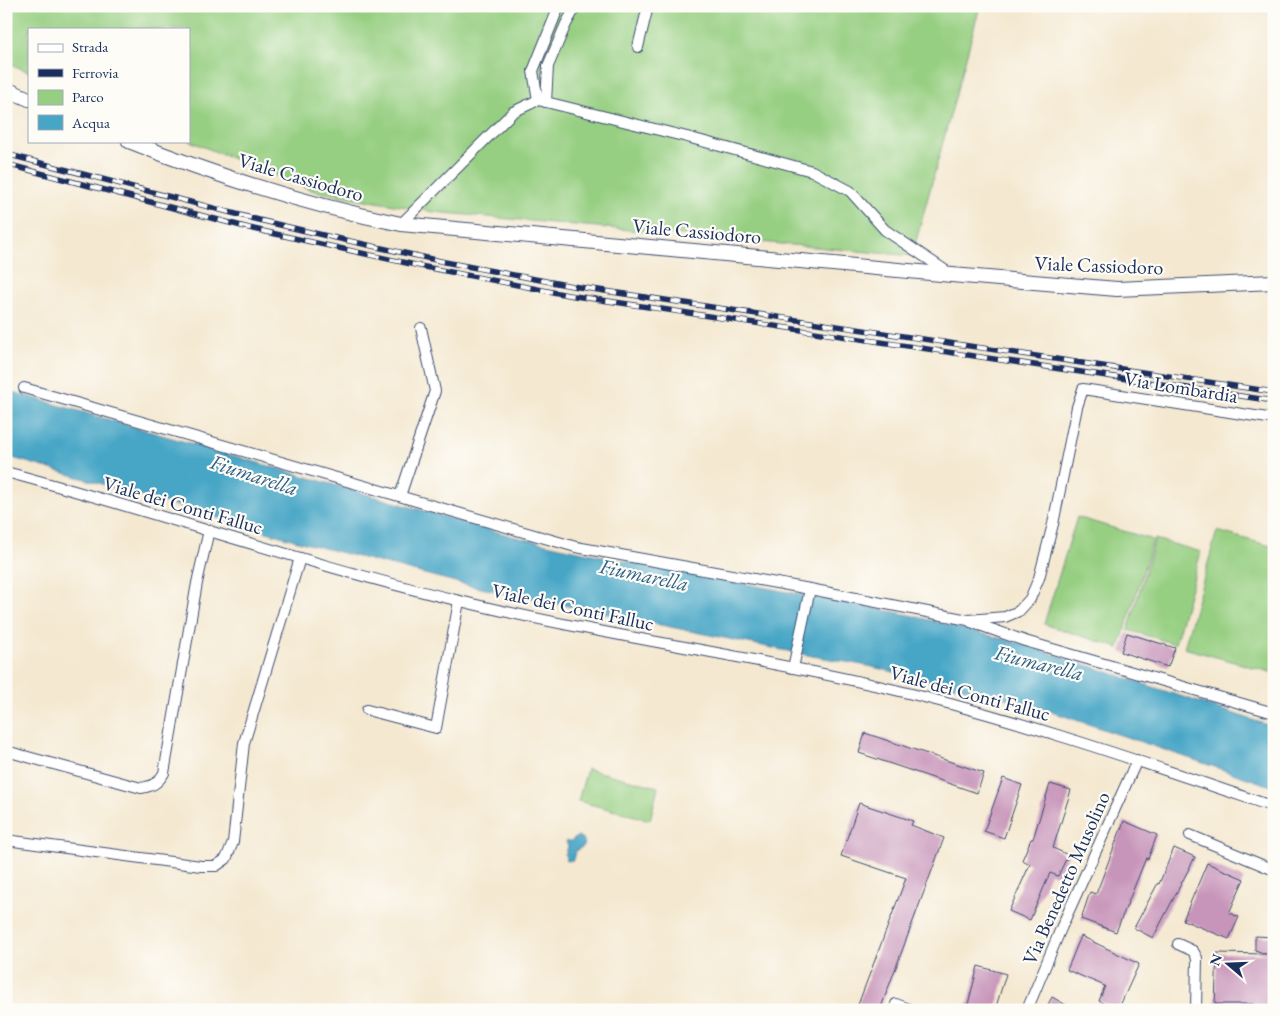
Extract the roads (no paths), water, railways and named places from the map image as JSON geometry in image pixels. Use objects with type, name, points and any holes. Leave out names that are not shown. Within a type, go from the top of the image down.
[{"type":"main road","points":[[6,89],[28,99]]},
{"type":"main road","name":"Viale Cassiodoro","points":[[130,142],[168,157],[255,186],[352,214],[401,224],[1117,289],[1274,282]]},
{"type":"street","points":[[542,101],[532,71],[559,6]]},
{"type":"street","points":[[542,101],[548,66],[576,6]]},
{"type":"street","points":[[638,47],[648,6]]},
{"type":"street","points":[[401,224],[513,112],[542,101],[687,137],[812,171],[850,192],[885,230],[952,275]]},
{"type":"street","points":[[400,496],[435,391],[421,328]]},
{"type":"street","points":[[24,388],[576,546],[809,592],[968,620],[1025,641],[1274,713]]},
{"type":"street","name":"Via Lombardia","points":[[968,620],[1006,617],[1020,610],[1030,599],[1036,587],[1055,512],[1077,407],[1083,389],[1274,419]]},
{"type":"street","name":"Viale dei Conti Falluc","points":[[6,472],[380,581],[458,601],[537,619],[793,668],[976,710],[1137,760],[1274,807]]},
{"type":"street","points":[[6,751],[141,788],[152,786],[160,781],[164,773],[197,583],[209,530]]},
{"type":"street","points":[[6,840],[201,866],[216,866],[226,859],[233,842],[244,743],[300,558]]},
{"type":"street","points":[[793,668],[809,592]]},
{"type":"street","points":[[367,710],[436,728],[458,601]]},
{"type":"street","name":"Via Benedetto Musolino","points":[[1026,1010],[1137,760]]},
{"type":"street","points":[[1190,835],[1274,870]]},
{"type":"street","points":[[1178,944],[1192,950],[1197,958],[1196,1010]]},
{"type":"street","points":[[896,1004],[912,1010]]},
{"type":"water","name":"Fiumarella","points":[[6,390],[511,536],[619,560],[910,615],[1026,645],[1274,727],[1274,787],[1026,703],[868,666],[471,586],[308,544],[6,456]]},
{"type":"water","points":[[578,836],[584,840],[584,846],[575,851],[573,860],[567,861],[565,855],[568,847],[566,841],[571,841]]},
{"type":"railway","points":[[6,154],[327,236],[445,262],[572,286],[1274,392]]},
{"type":"railway","points":[[6,164],[249,228],[420,266],[568,295],[1274,401]]}]
